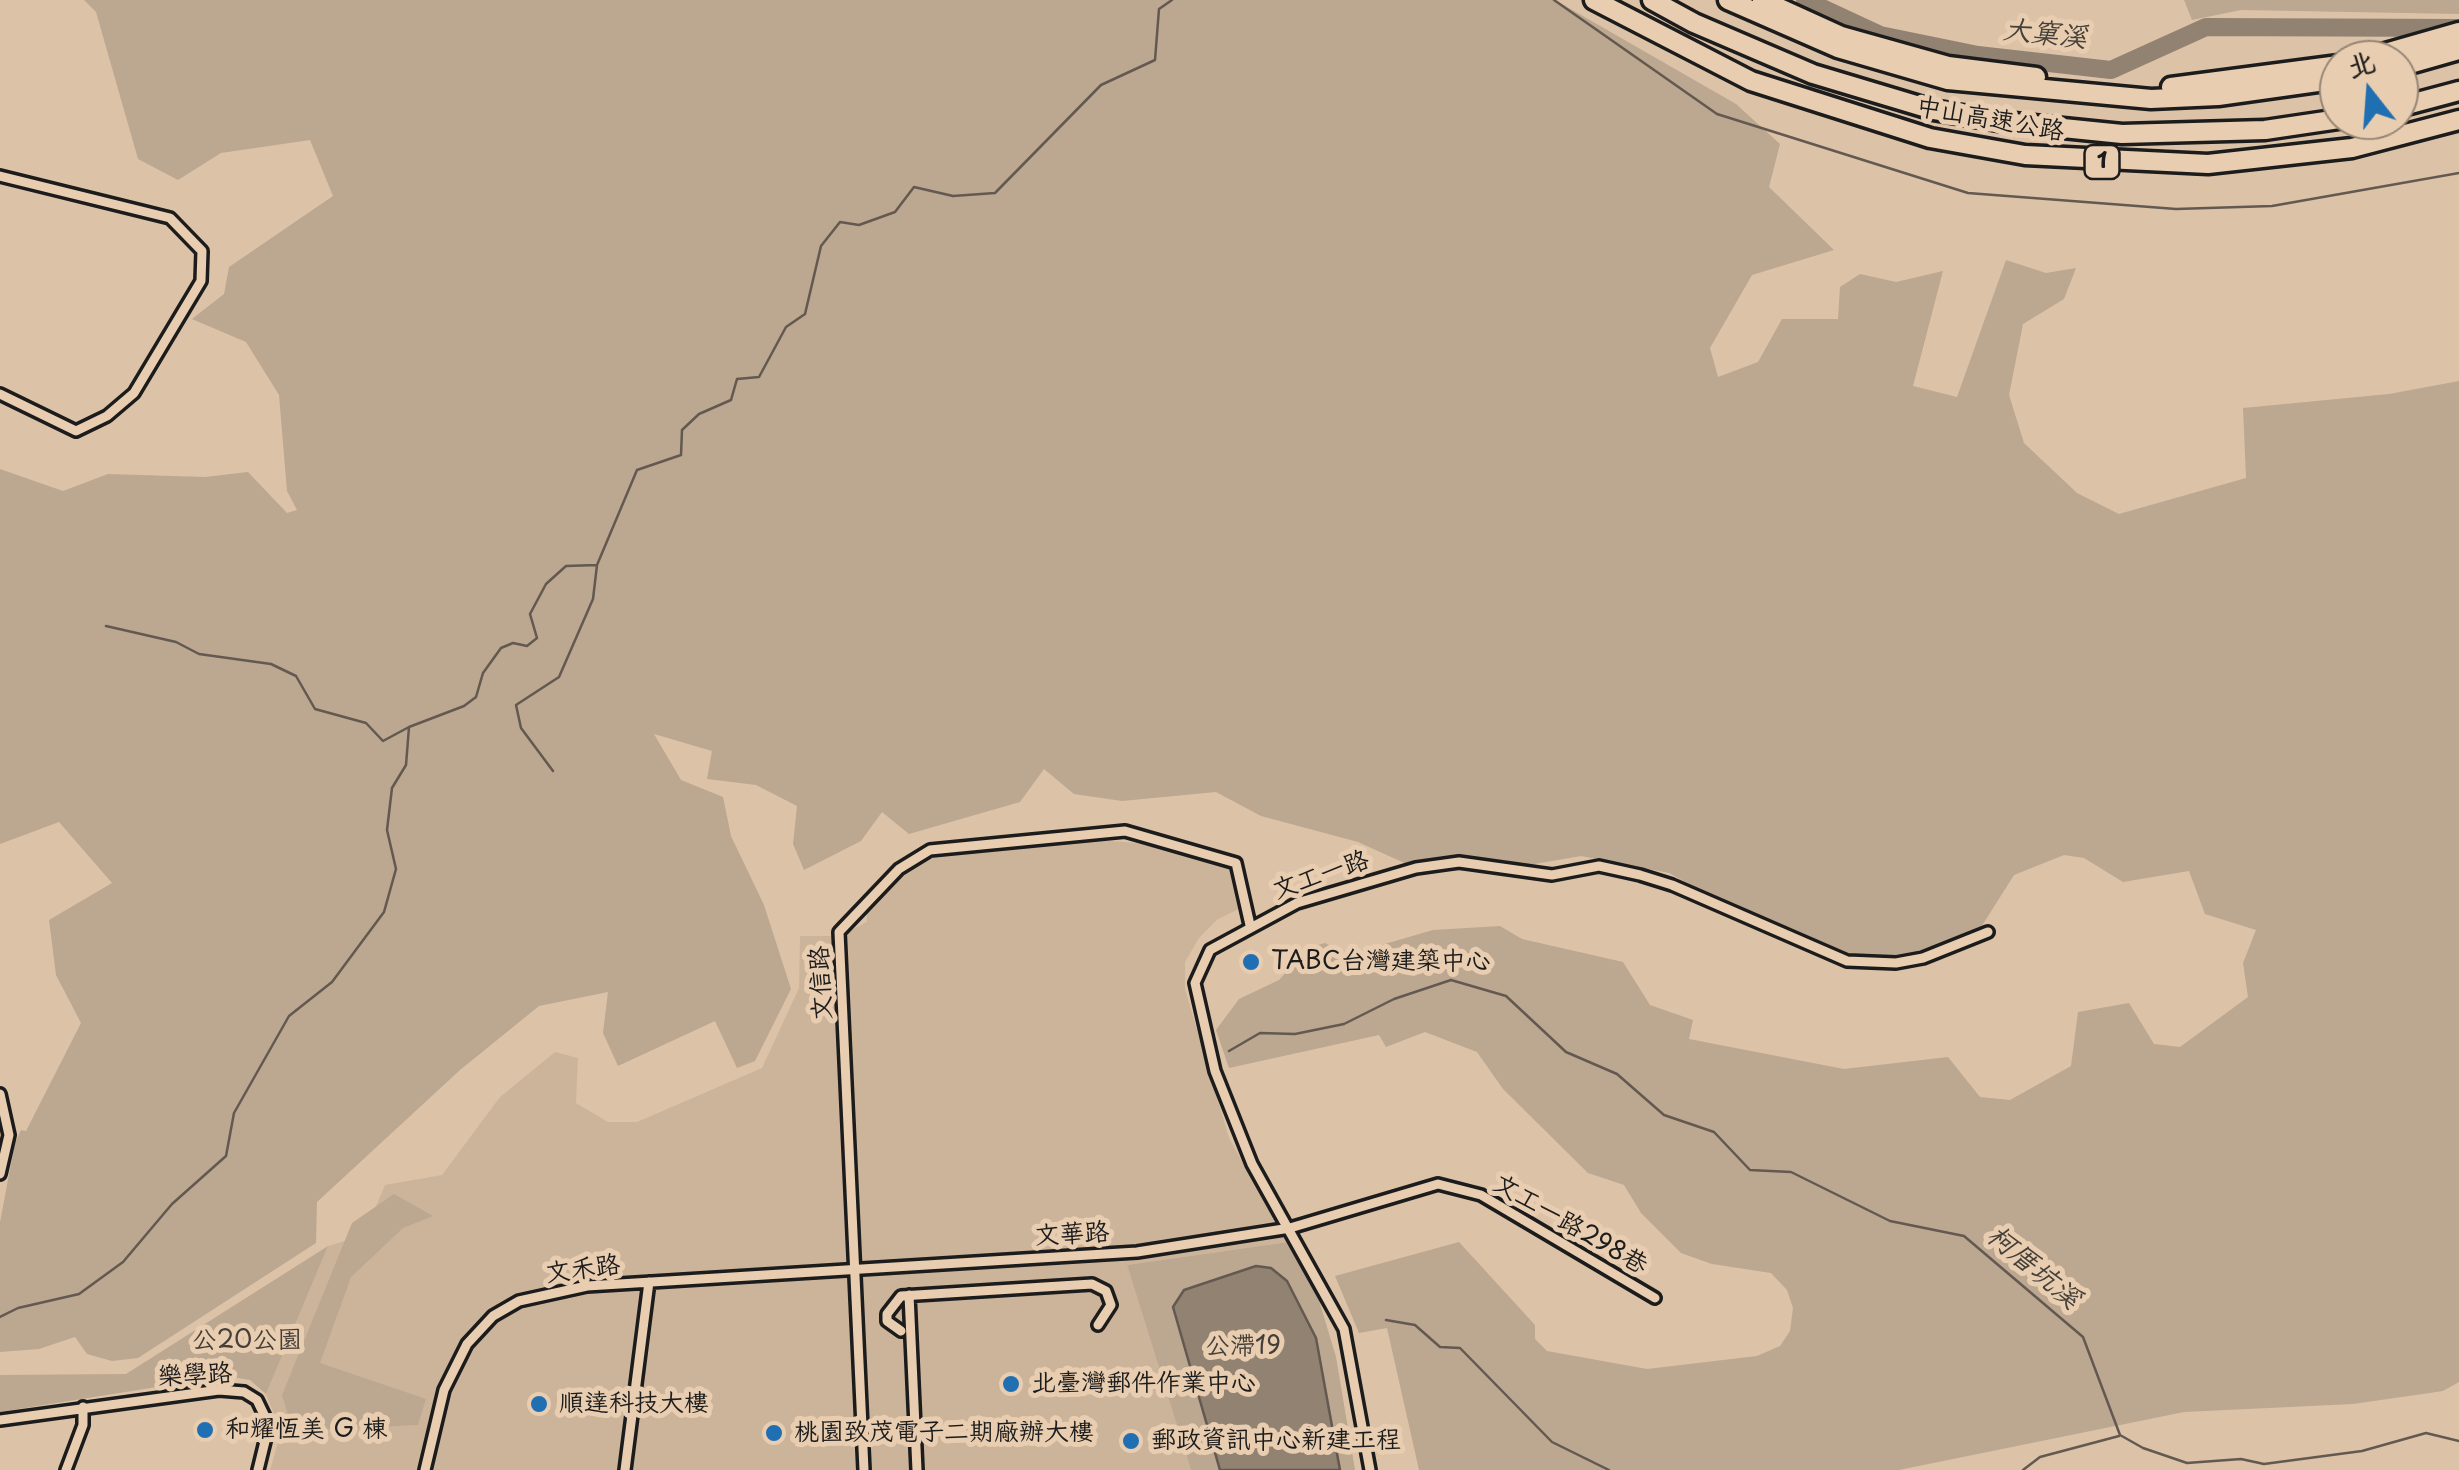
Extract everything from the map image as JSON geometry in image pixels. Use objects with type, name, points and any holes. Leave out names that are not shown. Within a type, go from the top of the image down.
[{"type":"highway","name":"中山高速公路","points":[[1594,0],[1751,82],[1914,134],[2025,155],[2208,164],[2352,148],[2459,120]]},
{"type":"highway","name":"中山高速公路","points":[[1652,0],[1694,24],[1814,74],[1933,110],[2004,122],[2138,134],[2265,130],[2319,122]]},
{"type":"highway","points":[[1728,0],[1838,48],[1948,80],[2151,99],[2218,96],[2319,81]]},
{"type":"highway","points":[[1762,0],[1841,36],[1948,66],[2066,81],[2154,88],[2221,83],[2319,67]]},
{"type":"highway","points":[[2419,43],[2459,32]]},
{"type":"highway","points":[[2419,61],[2459,50]]},
{"type":"highway","points":[[2419,102],[2459,91]]},
{"type":"street","points":[[0,176],[170,218],[202,251],[200,281],[134,393],[108,416],[76,431],[0,394]]},
{"type":"street","name":"文信路","points":[[864,1470],[840,932],[899,868],[940,848],[1126,832],[1236,862],[1250,925]]},
{"type":"street","name":"文工一路","points":[[1370,1470],[1344,1328],[1239,1137],[1216,1071],[1196,996],[1198,970],[1210,950],[1250,925],[1348,885],[1459,862],[1552,875],[1599,866],[1640,875],[1672,884],[1847,962],[1923,958],[1988,932]]},
{"type":"street","points":[[0,1094],[8,1136],[0,1174]]},
{"type":"street","name":"文工一路298巷","points":[[1290,1228],[1405,1191],[1438,1184],[1459,1186],[1656,1298]]},
{"type":"street","name":"文華路","points":[[855,1270],[1137,1252],[1290,1228]]},
{"type":"street","name":"文禾路","points":[[425,1470],[452,1368],[493,1316],[551,1291],[855,1270]]},
{"type":"street","points":[[625,1470],[649,1282]]},
{"type":"street","points":[[901,1331],[888,1320],[887,1314],[894,1300],[909,1295],[1097,1284],[1106,1291],[1111,1304],[1098,1325]]},
{"type":"street","points":[[909,1295],[918,1470]]},
{"type":"street","name":"樂學路","points":[[0,1420],[220,1390],[244,1392],[257,1400],[269,1425],[258,1470]]},
{"type":"street","points":[[66,1470],[83,1425],[83,1407]]},
{"type":"shaded area","points":[[1085,839],[1137,843],[1235,862],[1243,907],[1218,919],[1199,938],[1185,962],[1185,989],[1229,1138],[1288,1242],[1127,1265],[1191,1470],[270,1470],[281,1432],[266,1394],[328,1246],[364,1235],[385,1185],[442,1175],[500,1097],[555,1052],[578,1058],[576,1103],[608,1122],[637,1122],[762,1068],[799,988],[800,936],[839,936],[867,922],[867,912],[910,865],[922,858],[960,851]]},
{"type":"shaded area","name":"公滯19","points":[[1256,1266],[1271,1268],[1287,1281],[1316,1338],[1340,1470],[1220,1470],[1173,1307],[1184,1290]]},
{"type":"green space","points":[[84,0],[1555,0],[1736,104],[1780,144],[1769,187],[1834,250],[1752,275],[1710,348],[1718,377],[1758,362],[1782,319],[1838,319],[1840,287],[1860,274],[1896,282],[1943,271],[1913,386],[1957,397],[2006,260],[2046,273],[2076,268],[2064,299],[2023,324],[2009,395],[2024,443],[2077,493],[2119,514],[2246,478],[2243,408],[2389,394],[2459,381],[2459,1382],[2443,1391],[2353,1404],[2184,1412],[1899,1470],[1419,1470],[1387,1328],[1359,1333],[1335,1276],[1459,1242],[1535,1325],[1535,1339],[1547,1351],[1647,1369],[1757,1356],[1780,1346],[1790,1331],[1793,1308],[1787,1290],[1771,1273],[1712,1264],[1681,1253],[1641,1213],[1624,1185],[1588,1173],[1503,1089],[1477,1052],[1425,1032],[1386,1047],[1379,1035],[1229,1068],[1216,1030],[1239,999],[1279,980],[1308,948],[1325,943],[1347,955],[1433,930],[1500,926],[1522,939],[1623,962],[1650,1005],[1693,1020],[1689,1039],[1844,1069],[1948,1057],[1980,1097],[2010,1100],[2071,1066],[2078,1012],[2129,1003],[2154,1044],[2180,1047],[2248,997],[2243,963],[2256,930],[2205,914],[2189,871],[2123,882],[2084,858],[2064,855],[2014,875],[1978,932],[1923,956],[1856,962],[1735,910],[1669,873],[1581,856],[1494,871],[1420,870],[1358,842],[1261,816],[1216,792],[1122,801],[1074,794],[1044,769],[1020,802],[909,834],[882,812],[861,841],[804,870],[793,844],[797,806],[756,785],[707,779],[712,751],[654,734],[681,780],[723,797],[731,836],[764,905],[791,989],[755,1061],[737,1068],[715,1021],[618,1066],[603,1033],[608,992],[539,1006],[460,1070],[317,1202],[316,1243],[138,1358],[112,1361],[87,1354],[75,1337],[39,1349],[0,1352],[0,1222],[15,1143],[21,1130],[26,1131],[81,1023],[56,975],[49,920],[112,883],[59,822],[0,844],[0,469],[63,491],[108,474],[205,477],[248,472],[287,513],[297,510],[287,491],[279,395],[246,342],[192,319],[224,294],[229,267],[333,196],[310,140],[221,153],[178,180],[138,159],[96,12]]},
{"type":"green space","points":[[2184,0],[2459,0],[2459,14],[2241,10],[2192,20]]},
{"type":"green space","points":[[394,1194],[433,1216],[403,1228],[351,1277],[320,1363],[426,1399],[418,1425],[293,1431],[282,1395],[352,1223]]},
{"type":"green space","name":"公滯19","points":[[1288,1242],[1318,1297],[1336,1357],[1355,1470],[1191,1470],[1127,1265]]},
{"type":"green space","name":"公20公園","points":[[328,1246],[266,1394],[250,1380],[226,1376],[0,1412],[0,1375],[126,1374]]},
{"type":"waterway","points":[[0,1317],[18,1308],[79,1294],[123,1262],[172,1204],[226,1156],[234,1113],[289,1016],[332,982],[384,912],[396,869],[387,830],[392,788],[406,765],[409,727],[464,706],[476,697],[483,673],[501,648],[513,643],[527,646],[537,638],[530,614],[546,584],[566,566],[597,565],[637,470],[681,455],[682,430],[699,414],[731,400],[737,379],[759,377],[786,327],[805,314],[821,246],[840,222],[859,225],[895,212],[914,187],[953,196],[995,193],[1101,85],[1155,60],[1159,9],[1172,0]]},
{"type":"waterway","points":[[1554,0],[1717,114],[1968,193],[2176,209],[2272,206],[2459,173]]},
{"type":"waterway","name":"大窠溪","points":[[1805,0],[1880,35],[1978,55],[2111,70],[2206,27],[2459,28]]},
{"type":"waterway","points":[[553,771],[521,728],[516,705],[559,677],[593,599],[597,565]]},
{"type":"waterway","points":[[106,626],[176,642],[199,654],[271,664],[296,676],[315,709],[366,723],[383,741],[409,727]]},
{"type":"waterway","name":"柯厝坑溪","points":[[1229,1051],[1260,1033],[1295,1034],[1344,1024],[1394,999],[1451,980],[1506,996],[1566,1052],[1617,1074],[1664,1115],[1714,1132],[1750,1170],[1791,1172],[1890,1221],[1964,1236],[2083,1337],[2120,1435],[2143,1448],[2187,1463],[2241,1459],[2264,1464],[2362,1451],[2426,1433],[2459,1441]]},
{"type":"waterway","points":[[1386,1320],[1415,1325],[1440,1347],[1460,1348],[1552,1442],[1609,1470]]},
{"type":"waterway","points":[[2023,1470],[2040,1457],[2119,1436]]},
{"type":"place","name":"TABC台灣建築中心","points":[[1251,962]]},
{"type":"place","name":"北臺灣郵件作業中心","points":[[1011,1384]]},
{"type":"place","name":"順達科技大樓","points":[[539,1404]]},
{"type":"place","name":"和耀恆美 G 棟","points":[[205,1430]]},
{"type":"place","name":"桃園致茂電子二期廠辦大樓","points":[[774,1433]]},
{"type":"place","name":"郵政資訊中心新建工程","points":[[1131,1441]]}]
